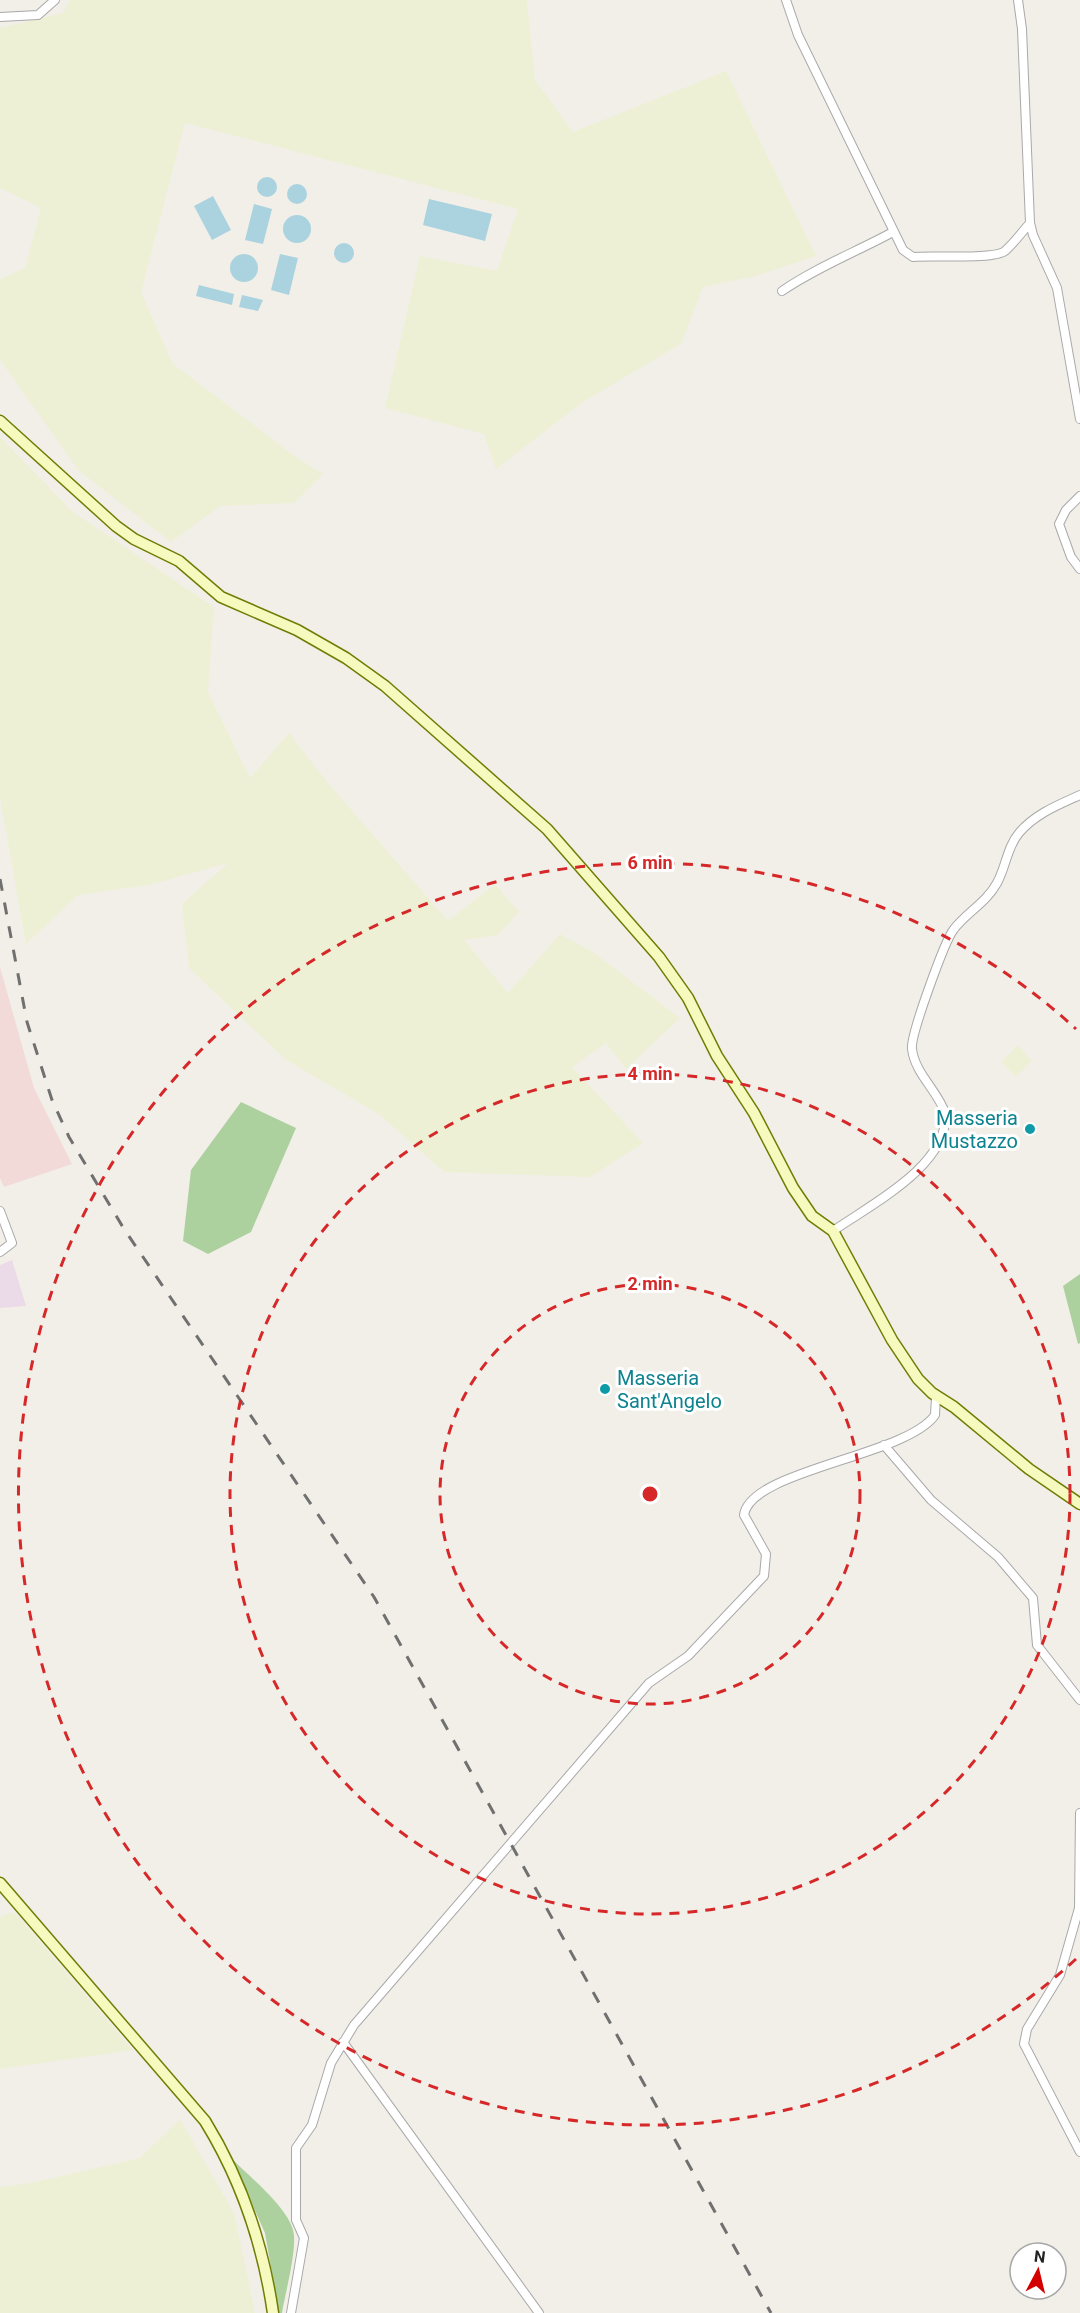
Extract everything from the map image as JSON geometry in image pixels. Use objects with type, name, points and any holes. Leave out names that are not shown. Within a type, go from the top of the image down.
[{"type":"street","points":[[0,17],[38,15],[55,0]]},
{"type":"street","points":[[786,0],[798,35],[903,250],[913,257],[943,255],[991,257],[1004,252],[1030,223]]},
{"type":"street","points":[[1018,0],[1022,28],[1030,223],[1033,236],[1057,288],[1080,419]]},
{"type":"street","points":[[782,291],[814,270],[843,259],[893,232]]},
{"type":"street","points":[[0,422],[116,526],[134,539],[179,561],[221,597],[297,630],[346,658],[385,687],[547,829],[659,957],[688,998],[717,1056],[754,1113],[793,1188],[812,1216],[833,1231],[892,1340],[918,1379],[936,1397],[954,1407],[1029,1469],[1080,1504]]},
{"type":"street","points":[[1080,496],[1066,510],[1059,524],[1071,557],[1080,569]]},
{"type":"street","points":[[833,1231],[922,1168],[934,1153],[946,1121],[945,1113],[920,1073],[912,1044],[921,1012],[953,930],[980,907],[997,883],[1018,833],[1040,814],[1080,795]]},
{"type":"street","points":[[0,1211],[12,1243],[0,1252]]},
{"type":"street","points":[[291,2313],[304,2238],[296,2220],[296,2148],[312,2125],[331,2063],[354,2025],[649,1683],[688,1656],[764,1576],[766,1554],[744,1515],[749,1503],[777,1483],[884,1445],[931,1420],[935,1415],[936,1397]]},
{"type":"street","points":[[884,1445],[931,1500],[998,1557],[1033,1598],[1037,1645],[1080,1700]]},
{"type":"street","points":[[1080,1813],[1079,1908],[1060,1975],[1027,2029],[1024,2044],[1080,2152]]},
{"type":"street","points":[[0,1883],[205,2121],[223,2150],[254,2225],[269,2281],[273,2313]]},
{"type":"street","points":[[343,2042],[539,2313]]},
{"type":"shaded area","points":[[0,967],[34,1088],[72,1164],[4,1187],[0,1178]]},
{"type":"shaded area","points":[[12,1260],[26,1306],[0,1308],[0,1265]]},
{"type":"green space","points":[[70,0],[527,0],[535,80],[573,132],[726,71],[816,256],[756,276],[703,287],[681,344],[583,402],[496,469],[484,434],[385,408],[420,256],[497,271],[518,209],[185,123],[141,292],[172,363],[293,455],[323,474],[294,503],[220,506],[171,542],[79,471],[0,360],[0,279],[25,268],[41,208],[0,188],[0,28],[63,13]]},
{"type":"green space","points":[[0,437],[73,512],[214,607],[208,692],[250,778],[289,733],[328,783],[448,921],[495,884],[519,912],[498,935],[464,940],[508,993],[560,934],[593,952],[680,1018],[626,1069],[606,1043],[572,1067],[643,1143],[590,1177],[444,1172],[380,1115],[285,1059],[189,968],[182,904],[228,863],[149,885],[78,895],[26,944],[0,798]]},
{"type":"green space","points":[[1018,1045],[1032,1061],[1016,1077],[1001,1062]]},
{"type":"green space","points":[[241,1102],[296,1128],[251,1232],[208,1254],[183,1241],[191,1170]]},
{"type":"green space","points":[[1080,1274],[1080,1343],[1078,1344],[1063,1286]]},
{"type":"green space","points":[[11,1912],[18,1916],[133,2050],[0,2069],[0,1917]]},
{"type":"green space","points":[[180,2119],[234,2213],[255,2313],[0,2313],[0,2187],[31,2183],[140,2158]]},
{"type":"green space","points":[[232,2159],[276,2202],[293,2230],[293,2259],[282,2313],[279,2313],[265,2233]]},
{"type":"water","points":[[267,177],[274,180],[277,187],[274,194],[267,197],[260,194],[257,187],[260,180]]},
{"type":"water","points":[[297,184],[304,187],[307,194],[304,201],[297,204],[290,201],[287,194],[290,187]]},
{"type":"water","points":[[213,196],[231,230],[212,240],[194,206]]},
{"type":"water","points":[[429,199],[492,214],[485,241],[423,225]]},
{"type":"water","points":[[254,204],[272,209],[263,244],[245,240]]},
{"type":"water","points":[[297,215],[307,219],[311,229],[307,239],[297,243],[287,239],[283,229],[287,219]]},
{"type":"water","points":[[344,243],[351,246],[354,253],[351,260],[344,263],[337,260],[334,253],[337,246]]},
{"type":"water","points":[[244,254],[254,258],[258,268],[254,278],[244,282],[234,278],[230,268],[234,258]]},
{"type":"water","points":[[280,254],[298,258],[289,295],[271,290]]},
{"type":"water","points":[[199,285],[234,294],[232,305],[196,296]]},
{"type":"water","points":[[242,295],[263,300],[258,311],[239,307]]},
{"type":"railway","points":[[0,879],[27,1022],[52,1100],[69,1137],[124,1229],[374,1597],[771,2313]]},
{"type":"place","name":"Masseria Mustazzo","points":[[1030,1129]]},
{"type":"place","name":"Masseria Sant'Angelo","points":[[605,1389]]}]
